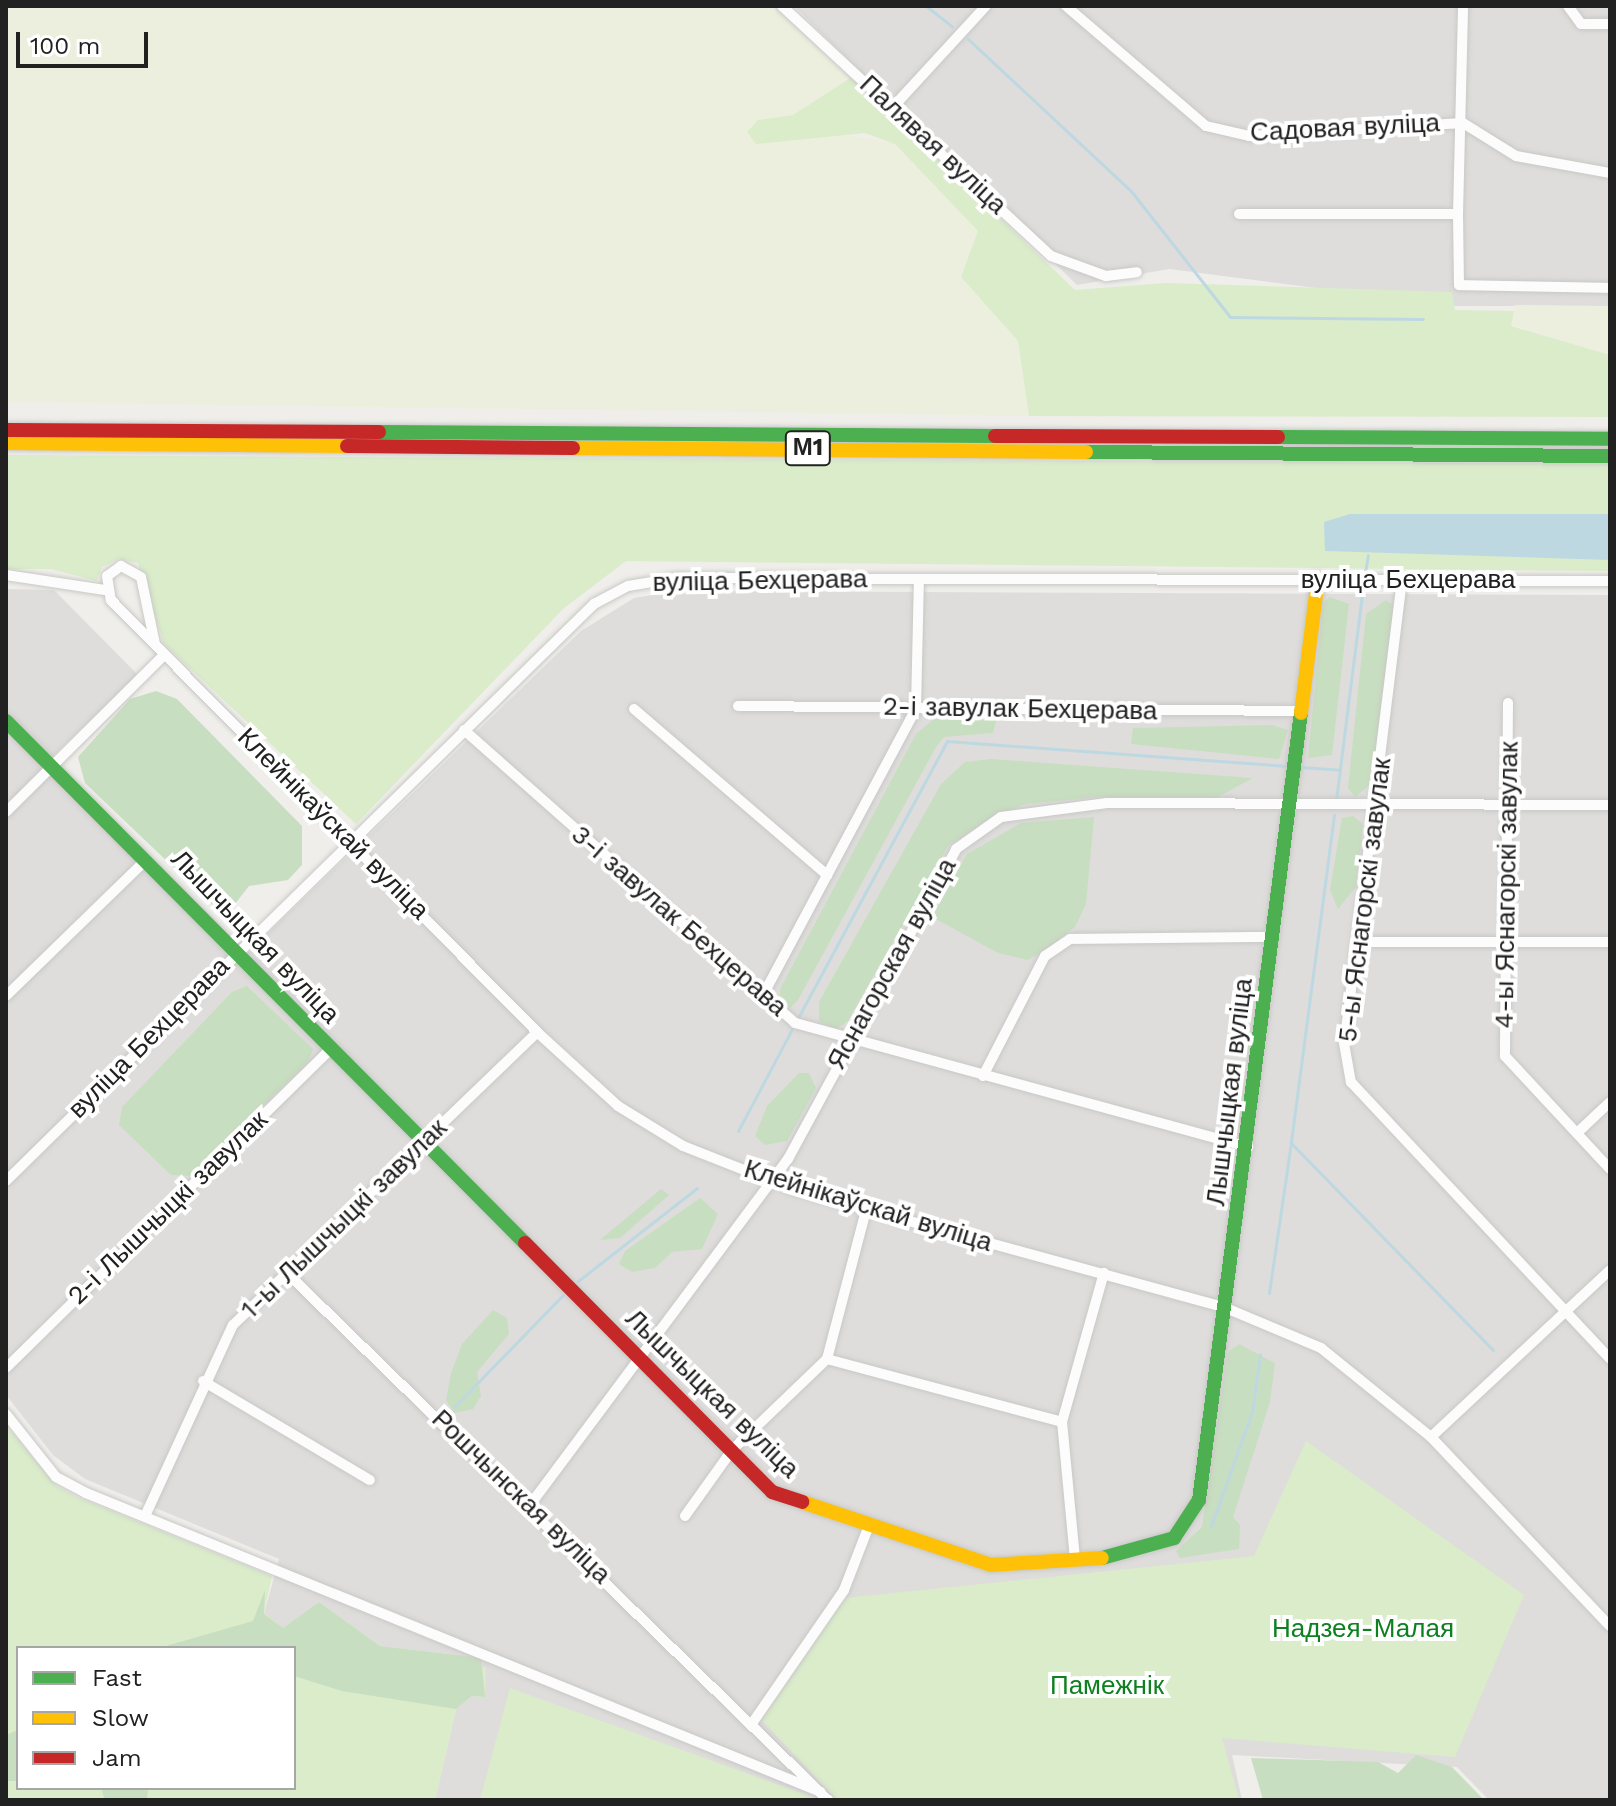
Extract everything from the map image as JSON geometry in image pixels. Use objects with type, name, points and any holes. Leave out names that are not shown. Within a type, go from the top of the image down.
[{"type":"main road","name":"М1","points":[[6,430],[1610,439]]},
{"type":"main road","name":"М1","points":[[6,443],[1610,456]]},
{"type":"main road","name":"Лышчыцкая вуліца","points":[[6,721],[772,1492],[868,1528],[991,1565],[1075,1559],[1154,1549],[1191,1520],[1226,1308],[1248,1147],[1318,579]]},
{"type":"street","name":"Палявая вуліца","points":[[782,6],[893,107],[993,209],[1051,256],[1106,276],[1137,272]]},
{"type":"street","points":[[893,107],[986,6]]},
{"type":"street","name":"Садовая вуліца","points":[[1066,6],[1206,126],[1249,136],[1463,123],[1516,156],[1610,173]]},
{"type":"street","points":[[1463,6],[1459,285],[1610,288]]},
{"type":"street","points":[[1568,6],[1581,24],[1610,24]]},
{"type":"street","points":[[1239,214],[1458,214]]},
{"type":"street","points":[[6,575],[105,590],[112,571],[137,571],[155,644]]},
{"type":"street","name":"вуліца Бехцерава","points":[[6,1181],[594,604],[628,586],[676,578],[1610,581]]},
{"type":"street","points":[[762,997],[916,708],[919,579]]},
{"type":"street","name":"5-ы Яснагорскі завулак","points":[[1402,580],[1376,807],[1344,1043],[1351,1082],[1610,1359]]},
{"type":"street","name":"Клейнікаўскай вуліца","points":[[105,590],[164,655],[537,1032],[618,1106],[683,1146],[772,1182],[1226,1308],[1321,1348],[1431,1437],[1610,1626]]},
{"type":"street","points":[[6,812],[164,655]]},
{"type":"street","name":"4-ы Яснагорскі завулак","points":[[1508,703],[1505,1056],[1610,1169]]},
{"type":"street","name":"2-і завулак Бехцерава","points":[[738,706],[1301,711]]},
{"type":"street","points":[[634,709],[827,875]]},
{"type":"street","name":"3-і завулак Бехцерава","points":[[464,730],[762,997],[795,1023],[1248,1147]]},
{"type":"street","name":"Яснагорская вуліца","points":[[530,1505],[637,1357],[772,1182],[956,849],[1001,817],[1107,803],[1376,807],[1610,805]]},
{"type":"street","points":[[6,996],[146,860]]},
{"type":"street","points":[[983,1076],[1045,956],[1070,939],[1273,937]]},
{"type":"street","points":[[1359,942],[1610,942]]},
{"type":"street","name":"1-ы Лышчыцкі завулак","points":[[145,1516],[203,1381],[233,1325],[537,1032]]},
{"type":"street","name":"2-і Лышчыцкі завулак","points":[[6,1368],[331,1049]]},
{"type":"street","points":[[1577,1133],[1610,1102]]},
{"type":"street","points":[[685,1516],[732,1450],[827,1359],[866,1210]]},
{"type":"street","points":[[1431,1437],[1563,1309],[1610,1270]]},
{"type":"street","name":"Рошчынская вуліца","points":[[287,1273],[530,1505],[825,1796]]},
{"type":"street","points":[[1075,1559],[1062,1422],[1104,1273]]},
{"type":"street","points":[[827,1359],[1062,1422]]},
{"type":"street","points":[[203,1381],[370,1480]]},
{"type":"street","points":[[6,1414],[56,1477],[825,1796]]},
{"type":"street","points":[[753,1722],[844,1590],[868,1528]]},
{"type":"shaded area","points":[[794,6],[1610,6],[1610,306],[1455,306],[1169,269],[1077,285]]},
{"type":"shaded area","points":[[6,589],[54,590],[138,675],[43,765],[237,963],[581,631],[634,598],[677,591],[1610,595],[1610,1800],[1489,1800],[1457,1767],[1232,1755],[1242,1800],[435,1800],[456,1709],[472,1696],[484,1697],[481,1659],[380,1646],[319,1602],[283,1629],[264,1614],[279,1559],[85,1479],[53,1455],[6,1395]]},
{"type":"green space","points":[[6,6],[774,6],[852,77],[793,115],[758,120],[756,144],[835,133],[895,143],[978,231],[961,277],[1018,341],[1029,416],[6,402]]},
{"type":"green space","points":[[852,77],[1075,290],[1166,283],[1452,292],[1455,310],[1514,311],[1511,326],[1610,355],[1610,417],[1029,416],[1018,341],[961,277],[978,231],[895,144],[865,133],[756,144],[747,132],[758,120],[793,115]]},
{"type":"green space","points":[[1515,305],[1610,306],[1610,355],[1510,325]]},
{"type":"green space","points":[[6,455],[1610,464],[1610,571],[626,561],[563,609],[356,824],[164,644],[138,563],[118,559],[102,567],[97,581],[51,569],[6,569]]},
{"type":"green space","points":[[1330,597],[1349,604],[1332,755],[1308,758],[1323,603]]},
{"type":"green space","points":[[1386,600],[1394,606],[1372,783],[1355,797],[1348,788],[1366,614]]},
{"type":"green space","points":[[156,691],[177,699],[302,826],[302,865],[288,880],[249,886],[231,909],[215,907],[85,783],[78,757],[130,699]]},
{"type":"green space","points":[[985,715],[996,721],[993,733],[944,737],[936,747],[798,1000],[790,1008],[780,1001],[780,989],[916,734],[934,719]]},
{"type":"green space","points":[[1272,725],[1288,730],[1279,759],[1131,744],[1133,728]]},
{"type":"green space","points":[[991,759],[1253,778],[1216,798],[1098,797],[1025,804],[989,819],[948,846],[848,1021],[836,1029],[819,1021],[819,1002],[941,784],[965,762]]},
{"type":"green space","points":[[1353,816],[1363,824],[1356,887],[1338,909],[1330,890],[1342,818]]},
{"type":"green space","points":[[1094,817],[1086,904],[1075,927],[1039,954],[1027,960],[998,953],[932,917],[967,854],[1021,823]]},
{"type":"green space","points":[[247,986],[313,1049],[309,1061],[191,1176],[171,1175],[119,1125],[122,1107],[232,992]]},
{"type":"green space","points":[[799,1073],[809,1073],[816,1088],[787,1141],[765,1145],[755,1136],[767,1106]]},
{"type":"green space","points":[[661,1189],[669,1195],[620,1238],[600,1240]]},
{"type":"green space","points":[[700,1198],[718,1214],[702,1249],[672,1252],[655,1268],[632,1272],[619,1264],[625,1251]]},
{"type":"green space","points":[[493,1310],[507,1318],[509,1334],[477,1372],[481,1396],[473,1409],[454,1413],[446,1400],[451,1373],[462,1344]]},
{"type":"green space","points":[[1239,1344],[1275,1363],[1270,1402],[1233,1517],[1240,1525],[1239,1549],[1180,1558],[1176,1551],[1202,1527],[1228,1352]]},
{"type":"green space","points":[[6,1426],[57,1486],[77,1497],[272,1576],[264,1613],[283,1628],[319,1602],[380,1646],[450,1654],[486,1668],[485,1697],[472,1696],[456,1709],[435,1800],[6,1800]]},
{"type":"green space","name":"Памежнік","points":[[1306,1441],[1524,1595],[1455,1757],[1222,1738],[1239,1800],[837,1800],[759,1717],[844,1598],[1254,1556]]},
{"type":"green space","points":[[265,1590],[264,1614],[283,1628],[319,1602],[380,1646],[481,1658],[485,1697],[472,1696],[456,1709],[342,1691],[296,1677],[296,1646],[166,1646],[253,1621]]},
{"type":"green space","points":[[510,1688],[821,1800],[480,1800]]},
{"type":"green space","points":[[16,1731],[16,1781],[8,1781],[6,1735]]},
{"type":"green space","points":[[1416,1755],[1452,1767],[1484,1800],[1263,1800],[1251,1758],[1378,1762],[1398,1773]]},
{"type":"green space","points":[[102,1790],[148,1790],[147,1800],[105,1800]]},
{"type":"water","points":[[1350,514],[1610,514],[1610,560],[1325,551],[1324,522]]},
{"type":"waterway","points":[[926,6],[952,26]]},
{"type":"waterway","points":[[968,39],[1131,191],[1230,317],[1423,319]]},
{"type":"waterway","points":[[1365,572],[1368,555]]},
{"type":"waterway","points":[[1336,800],[1363,586]]},
{"type":"waterway","points":[[799,1016],[947,741],[1287,766]]},
{"type":"waterway","points":[[1301,767],[1340,770]]},
{"type":"waterway","points":[[1334,815],[1291,1143],[1493,1350]]},
{"type":"waterway","points":[[738,1131],[792,1029]]},
{"type":"waterway","points":[[1269,1293],[1291,1143]]},
{"type":"waterway","points":[[578,1281],[697,1188]]},
{"type":"waterway","points":[[454,1407],[563,1295]]},
{"type":"waterway","points":[[1211,1526],[1252,1412],[1260,1355]]},
{"type":"traffic: fast","points":[[379,432],[995,436]]},
{"type":"traffic: fast","points":[[1278,437],[1610,439]]},
{"type":"traffic: fast","points":[[1086,452],[1610,456]]},
{"type":"traffic: fast","points":[[1102,1558],[1174,1538],[1199,1500],[1301,713]]},
{"type":"traffic: fast","points":[[6,721],[525,1243]]},
{"type":"traffic: slow","points":[[6,443],[347,446]]},
{"type":"traffic: slow","points":[[573,448],[1086,452]]},
{"type":"traffic: slow","points":[[1301,713],[1318,579]]},
{"type":"traffic: slow","points":[[802,1502],[991,1565],[1102,1558]]},
{"type":"traffic: jam","points":[[6,430],[379,432]]},
{"type":"traffic: jam","points":[[995,436],[1278,437]]},
{"type":"traffic: jam","points":[[347,446],[573,448]]},
{"type":"traffic: jam","points":[[525,1243],[772,1492],[802,1502]]},
{"type":"park label","name":"Надзея-Малая","points":[[1363,1629]]}]
